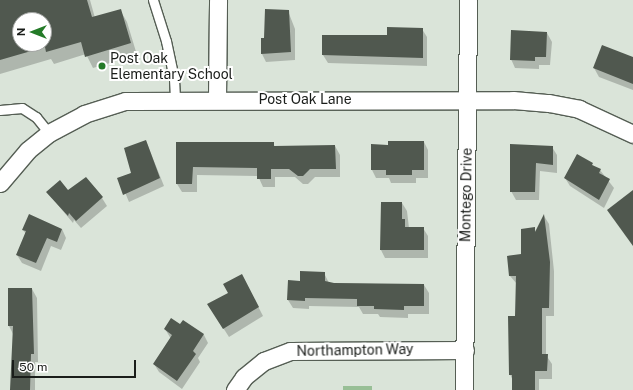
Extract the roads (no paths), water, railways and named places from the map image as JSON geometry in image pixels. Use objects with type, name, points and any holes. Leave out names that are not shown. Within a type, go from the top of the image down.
[{"type":"street","points":[[217,99],[218,0]]},
{"type":"street","name":"Montego Drive","points":[[464,390],[468,0]]},
{"type":"street","name":"Post Oak Lane","points":[[0,184],[28,150],[49,133],[103,106],[125,101],[175,99],[467,100],[549,103],[602,118],[633,134]]},
{"type":"street","name":"Northampton Way","points":[[234,390],[244,377],[264,361],[290,351],[315,349],[465,350]]},
{"type":"lane","points":[[153,0],[166,41],[174,79],[175,99]]},
{"type":"lane","points":[[0,110],[22,108],[36,117],[49,133]]},
{"type":"place","name":"Post Oak Elementary School","points":[[102,66]]}]
